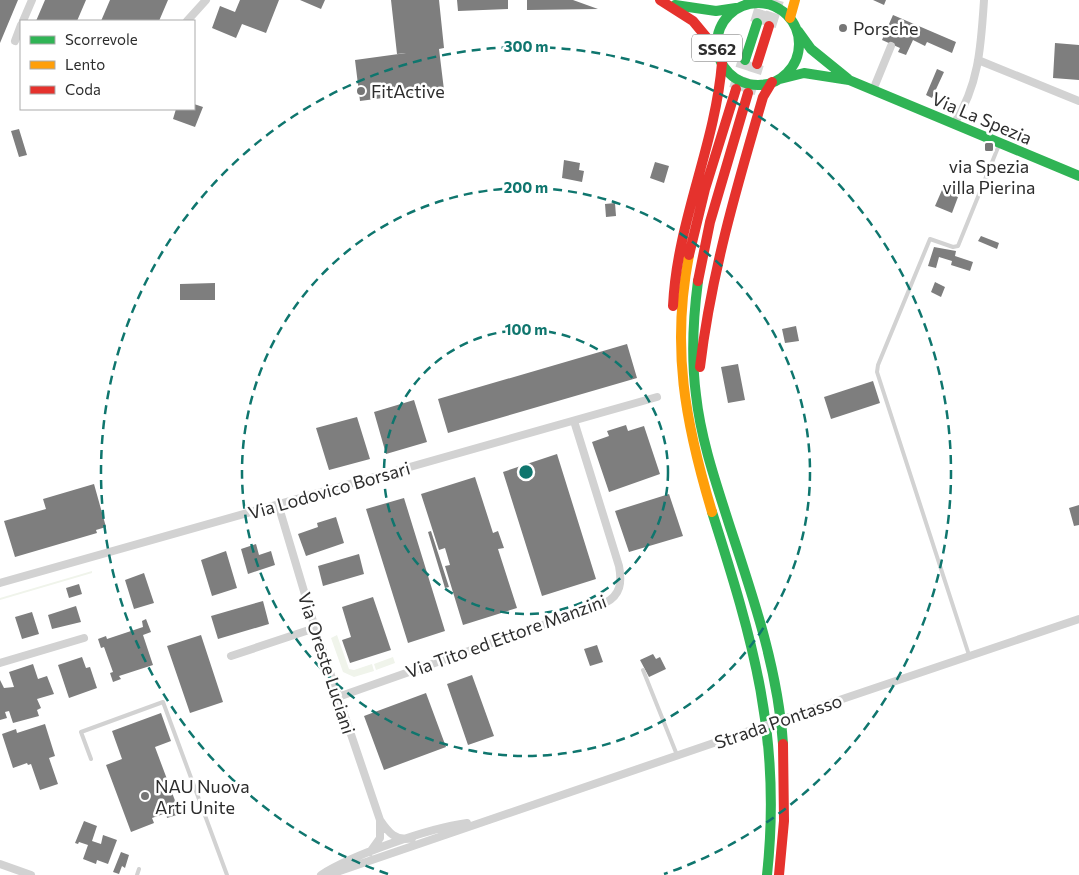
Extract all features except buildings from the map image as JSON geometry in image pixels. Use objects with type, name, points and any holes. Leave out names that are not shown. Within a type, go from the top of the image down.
[{"type":"main road","name":"Via La Spezia","points":[[660,0],[672,5],[696,22],[717,50],[722,63],[730,73],[741,81],[754,84],[804,73],[849,80],[1079,176]]},
{"type":"main road","points":[[790,18],[795,0]]},
{"type":"main road","name":"Via La Spezia","points":[[672,5],[716,11],[736,8],[748,2],[771,4],[782,10],[790,18],[811,49],[849,80]]},
{"type":"main road","name":"Via La Spezia","points":[[717,50],[720,26],[736,8]]},
{"type":"main road","points":[[746,60],[757,23]]},
{"type":"main road","points":[[757,64],[769,26]]},
{"type":"main road","name":"Via La Spezia","points":[[776,80],[795,62],[798,51],[796,28]]},
{"type":"main road","points":[[722,63],[716,114],[682,229],[675,264],[673,300],[674,356],[680,404],[746,620],[765,700],[773,787],[772,829],[767,875]]},
{"type":"main road","points":[[702,430],[700,377],[704,323],[723,234],[763,97],[776,80]]},
{"type":"main road","points":[[690,432],[680,361],[680,319],[684,278],[699,213],[736,89]]},
{"type":"main road","points":[[748,93],[710,218],[695,292],[692,353],[702,430],[761,628],[776,693],[785,780],[784,822],[779,875]]},
{"type":"street","points":[[23,20],[32,0]]},
{"type":"street","points":[[188,20],[206,0]]},
{"type":"street","points":[[954,124],[967,104],[978,60],[984,0]]},
{"type":"street","points":[[15,41],[20,28]]},
{"type":"street","points":[[873,90],[891,46]]},
{"type":"street","points":[[978,60],[1079,101]]},
{"type":"street","name":"Via Lodovico Borsari","points":[[0,583],[657,397]]},
{"type":"street","name":"Via Tito ed Ettore Manzini","points":[[338,697],[605,603],[615,596],[621,579],[619,566],[574,421]]},
{"type":"street","name":"Via Oreste Luciani","points":[[278,504],[314,628],[380,820],[380,840],[374,849],[366,854]]},
{"type":"street","name":"Strada Pontasso","points":[[331,874],[353,862],[412,838],[476,822],[1079,619]]},
{"type":"street","points":[[231,656],[314,628]]},
{"type":"street","points":[[0,663],[84,638]]},
{"type":"street","points":[[380,820],[387,849]]},
{"type":"street","name":"Via Oreste Luciani","points":[[380,820],[393,836],[402,839],[412,838]]},
{"type":"street","name":"Strada Pontasso","points":[[331,874],[443,836],[476,822]]},
{"type":"street","name":"Strada Pontasso","points":[[320,875],[349,860],[366,854],[421,839],[443,836]]},
{"type":"street","points":[[0,864],[31,875]]},
{"type":"lane","points":[[969,655],[877,372],[878,364],[930,239],[953,247],[958,246],[1000,144]]},
{"type":"lane","points":[[643,670],[677,755]]},
{"type":"lane","points":[[91,759],[81,732],[163,702],[226,875]]},
{"type":"lane","points":[[137,875],[139,868]]},
{"type":"shaded area","points":[[92,571],[92,573],[0,600],[0,598]]},
{"type":"shaded area","points":[[337,635],[349,669],[354,670],[372,664],[374,671],[354,677],[343,672],[331,638]]},
{"type":"shaded area","points":[[393,657],[395,663],[376,670],[374,664]]},
{"type":"tunnel","points":[[757,23],[764,0]]},
{"type":"tunnel","points":[[769,26],[777,0]]},
{"type":"tunnel","points":[[736,89],[745,60]]},
{"type":"tunnel","points":[[748,93],[757,64]]},
{"type":"traffic: fast","points":[[747,4],[749,0]]},
{"type":"traffic: fast","points":[[758,3],[774,6],[787,15],[796,28],[799,44],[796,60],[787,73],[774,82],[758,85],[742,82],[729,73],[720,60],[717,44],[720,28],[729,15],[742,6],[758,3]]},
{"type":"traffic: fast","points":[[675,5],[716,11],[736,8]]},
{"type":"traffic: fast","points":[[745,60],[757,23]]},
{"type":"traffic: fast","points":[[798,31],[811,49],[848,79]]},
{"type":"traffic: fast","points":[[780,79],[804,73],[849,80],[1079,176]]},
{"type":"traffic: fast","points":[[698,281],[693,352],[698,412],[720,497],[764,636],[776,689],[783,744]]},
{"type":"traffic: fast","points":[[712,512],[740,604],[761,690],[771,778],[771,825],[767,875]]},
{"type":"traffic: slow","points":[[790,18],[795,0]]},
{"type":"traffic: slow","points":[[689,255],[681,322],[681,353],[688,416],[694,447],[712,512]]},
{"type":"traffic: jam","points":[[660,0],[693,21],[717,50]]},
{"type":"traffic: jam","points":[[757,64],[769,26]]},
{"type":"traffic: jam","points":[[673,306],[681,244],[712,124],[722,63]]},
{"type":"traffic: jam","points":[[700,367],[711,298],[726,230],[763,97],[772,82]]},
{"type":"traffic: jam","points":[[689,255],[705,189],[736,89]]},
{"type":"traffic: jam","points":[[698,281],[710,222],[748,93]]},
{"type":"traffic: jam","points":[[779,875],[784,821],[783,744]]},
{"type":"place","name":"Porsche","points":[[843,28]]},
{"type":"place","name":"FitActive","points":[[361,91]]},
{"type":"place","name":"via Spezia villa Pierina","points":[[989,147]]},
{"type":"place","name":"NAU Nuova Arti Unite","points":[[145,796]]}]
